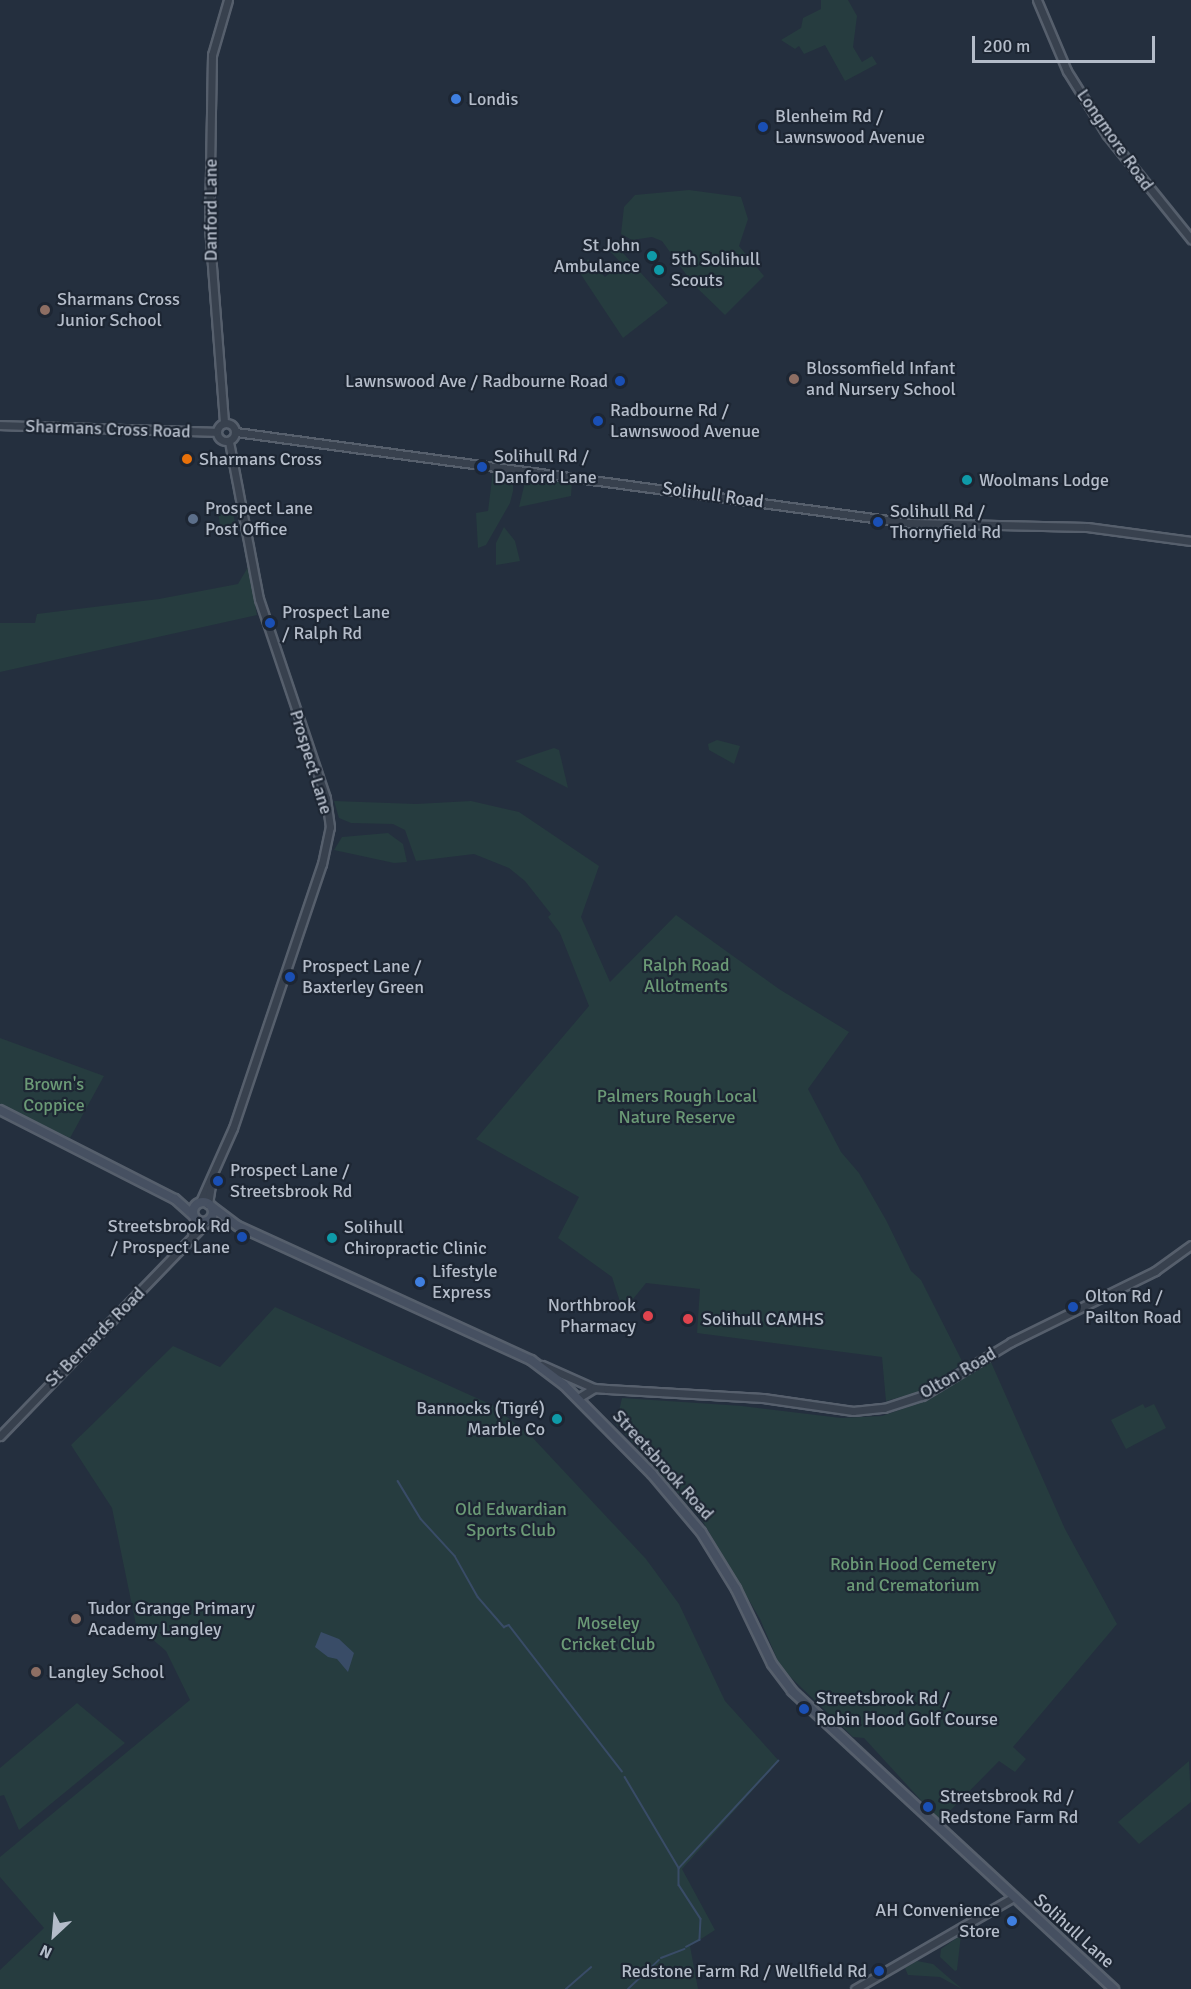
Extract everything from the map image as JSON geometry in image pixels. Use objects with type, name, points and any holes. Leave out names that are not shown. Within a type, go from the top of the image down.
[{"type":"main road","name":"Streetsbrook Road","points":[[0,1110],[175,1199],[194,1217],[238,1226]]},
{"type":"main road","name":"Streetsbrook Road","points":[[175,1199],[204,1204],[238,1226],[531,1360],[578,1398],[702,1532],[736,1589],[772,1664],[792,1691],[1012,1898]]},
{"type":"main road","points":[[194,1217],[204,1204]]},
{"type":"main road","points":[[204,1204],[208,1221]]},
{"type":"main road","name":"Solihull Lane","points":[[1012,1898],[1114,1989]]},
{"type":"street","name":"Danford Lane","points":[[224,422],[209,227],[212,55],[228,0]]},
{"type":"street","name":"Longmore Road","points":[[1038,0],[1067,72],[1102,127],[1191,239]]},
{"type":"street","points":[[224,422],[233,425],[236,432],[229,441],[221,440],[217,432],[224,422]]},
{"type":"street","name":"Sharmans Cross Road","points":[[0,425],[217,432]]},
{"type":"street","name":"Solihull Road","points":[[236,432],[910,523],[1087,527],[1191,541]]},
{"type":"street","name":"Prospect Lane","points":[[204,1204],[322,864],[330,827],[326,798],[260,603],[229,441]]},
{"type":"street","points":[[191,1239],[194,1217]]},
{"type":"street","name":"St Bernards Road","points":[[0,1436],[208,1221]]},
{"type":"street","name":"Olton Road","points":[[531,1360],[594,1388],[763,1398],[853,1411],[884,1408],[922,1396],[1020,1337],[1155,1271],[1191,1245]]},
{"type":"street","points":[[578,1398],[594,1388]]},
{"type":"street","points":[[855,1989],[1012,1898]]},
{"type":"green space","points":[[821,0],[848,0],[857,16],[853,47],[862,62],[872,56],[877,64],[845,81],[825,45],[804,54],[799,46],[795,49],[781,40],[801,28],[803,18],[821,9]]},
{"type":"green space","points":[[689,190],[741,197],[748,219],[739,246],[764,276],[725,315],[693,284],[662,241],[652,237],[632,240],[621,234],[624,207],[635,195]]},
{"type":"green space","points":[[615,244],[668,303],[623,338],[578,270],[588,259],[605,277],[621,263],[609,250]]},
{"type":"green space","points":[[493,471],[513,474],[513,491],[510,503],[486,545],[478,548],[476,513],[488,511]]},
{"type":"green space","points":[[526,478],[572,482],[571,496],[519,507]]},
{"type":"green space","points":[[233,512],[237,533],[222,536],[218,513]]},
{"type":"green space","points":[[504,527],[515,541],[520,561],[496,565],[496,543]]},
{"type":"green space","points":[[248,567],[257,615],[0,672],[0,623],[35,623],[37,614],[159,599],[238,584]]},
{"type":"green space","points":[[717,740],[740,746],[734,764],[709,750],[708,744]]},
{"type":"green space","points":[[554,748],[559,750],[568,788],[515,761]]},
{"type":"green space","name":"Palmers Rough Local Nature Reserve","points":[[334,801],[416,804],[471,801],[519,812],[599,866],[581,917],[610,982],[676,915],[779,989],[849,1032],[808,1089],[841,1152],[859,1173],[886,1220],[911,1271],[921,1280],[963,1363],[920,1392],[886,1401],[882,1357],[697,1333],[700,1289],[646,1283],[629,1304],[621,1305],[612,1277],[558,1238],[579,1197],[476,1139],[589,1006],[560,933],[548,917],[551,914],[525,881],[509,868],[474,854],[416,861],[405,830],[393,824],[351,823],[339,818]]},
{"type":"green space","points":[[388,833],[403,844],[407,862],[394,863],[334,850],[342,837]]},
{"type":"green space","name":"Brown's Coppice","points":[[0,1038],[104,1076],[70,1138],[0,1107]]},
{"type":"green space","points":[[275,1307],[492,1405],[532,1437],[646,1559],[679,1604],[725,1701],[779,1761],[682,1869],[715,1930],[690,1946],[698,1989],[0,1989],[0,1970],[44,1928],[0,1877],[0,1857],[190,1700],[166,1651],[136,1625],[112,1508],[71,1445],[173,1346],[220,1367]]},
{"type":"green space","name":"Robin Hood Cemetery and Crematorium","points":[[990,1360],[1065,1529],[1117,1624],[1013,1747],[1026,1759],[1015,1772],[999,1761],[940,1821],[864,1738],[853,1737],[781,1668],[760,1619],[702,1520],[616,1424],[622,1398],[742,1406],[841,1418],[882,1416],[926,1401]]},
{"type":"green space","points":[[1143,1404],[1145,1408],[1154,1404],[1166,1428],[1126,1449],[1111,1420]]},
{"type":"green space","points":[[77,1703],[125,1743],[19,1830],[4,1795],[0,1796],[0,1768]]},
{"type":"green space","points":[[1189,1761],[1191,1802],[1139,1844],[1118,1822]]},
{"type":"green space","points":[[961,1935],[957,1970],[955,1971],[940,1957],[941,1949]]},
{"type":"green space","points":[[917,1961],[933,1964],[962,1989],[940,1977],[908,1975],[905,1968]]},
{"type":"water","points":[[321,1632],[339,1639],[354,1653],[348,1672],[337,1659],[328,1657],[315,1647]]},
{"type":"waterway","points":[[398,1481],[421,1519],[455,1556],[478,1597],[504,1627],[509,1625],[622,1771]]},
{"type":"waterway","points":[[679,1868],[778,1761]]},
{"type":"waterway","points":[[625,1777],[679,1868],[679,1885],[701,1919],[700,1940],[687,1947]]},
{"type":"waterway","points":[[661,1958],[684,1949]]},
{"type":"waterway","points":[[628,1989],[659,1960]]},
{"type":"waterway","points":[[566,1989],[591,1967]]},
{"type":"place","name":"Londis","points":[[456,99]]},
{"type":"place","name":"Blenheim Rd / Lawnswood Avenue","points":[[763,127]]},
{"type":"place","name":"St John Ambulance","points":[[652,256]]},
{"type":"place","name":"5th Solihull Scouts","points":[[659,270]]},
{"type":"place","name":"Sharmans Cross Junior School","points":[[45,310]]},
{"type":"place","name":"Blossomfield Infant and Nursery School","points":[[794,379]]},
{"type":"place","name":"Lawnswood Ave / Radbourne Road","points":[[620,381]]},
{"type":"place","name":"Radbourne Rd / Lawnswood Avenue","points":[[598,421]]},
{"type":"place","name":"Sharmans Cross","points":[[187,459]]},
{"type":"place","name":"Solihull Rd / Danford Lane","points":[[482,467]]},
{"type":"place","name":"Woolmans Lodge","points":[[967,480]]},
{"type":"place","name":"Prospect Lane Post Office","points":[[193,519]]},
{"type":"place","name":"Solihull Rd / Thornyfield Rd","points":[[878,522]]},
{"type":"place","name":"Prospect Lane / Ralph Rd","points":[[270,623]]},
{"type":"place","name":"Prospect Lane / Baxterley Green","points":[[290,977]]},
{"type":"place","name":"Prospect Lane / Streetsbrook Rd","points":[[218,1181]]},
{"type":"place","name":"Streetsbrook Rd / Prospect Lane","points":[[242,1237]]},
{"type":"place","name":"Solihull Chiropractic Clinic","points":[[332,1238]]},
{"type":"place","name":"Lifestyle Express","points":[[420,1282]]},
{"type":"place","name":"Olton Rd / Pailton Road","points":[[1073,1307]]},
{"type":"place","name":"Northbrook Pharmacy","points":[[648,1316]]},
{"type":"place","name":"Solihull CAMHS","points":[[688,1319]]},
{"type":"place","name":"Bannocks (Tigré) Marble Co","points":[[557,1419]]},
{"type":"place","name":"Tudor Grange Primary Academy Langley","points":[[76,1619]]},
{"type":"place","name":"Langley School","points":[[36,1672]]},
{"type":"place","name":"Streetsbrook Rd / Robin Hood Golf Course","points":[[804,1709]]},
{"type":"place","name":"Streetsbrook Rd / Redstone Farm Rd","points":[[928,1807]]},
{"type":"place","name":"AH Convenience Store","points":[[1012,1921]]},
{"type":"place","name":"Redstone Farm Rd / Wellfield Rd","points":[[879,1971]]},
{"type":"park label","name":"Ralph Road Allotments","points":[[686,976]]},
{"type":"park label","name":"Old Edwardian Sports Club","points":[[511,1520]]},
{"type":"park label","name":"Moseley Cricket Club","points":[[608,1634]]}]
